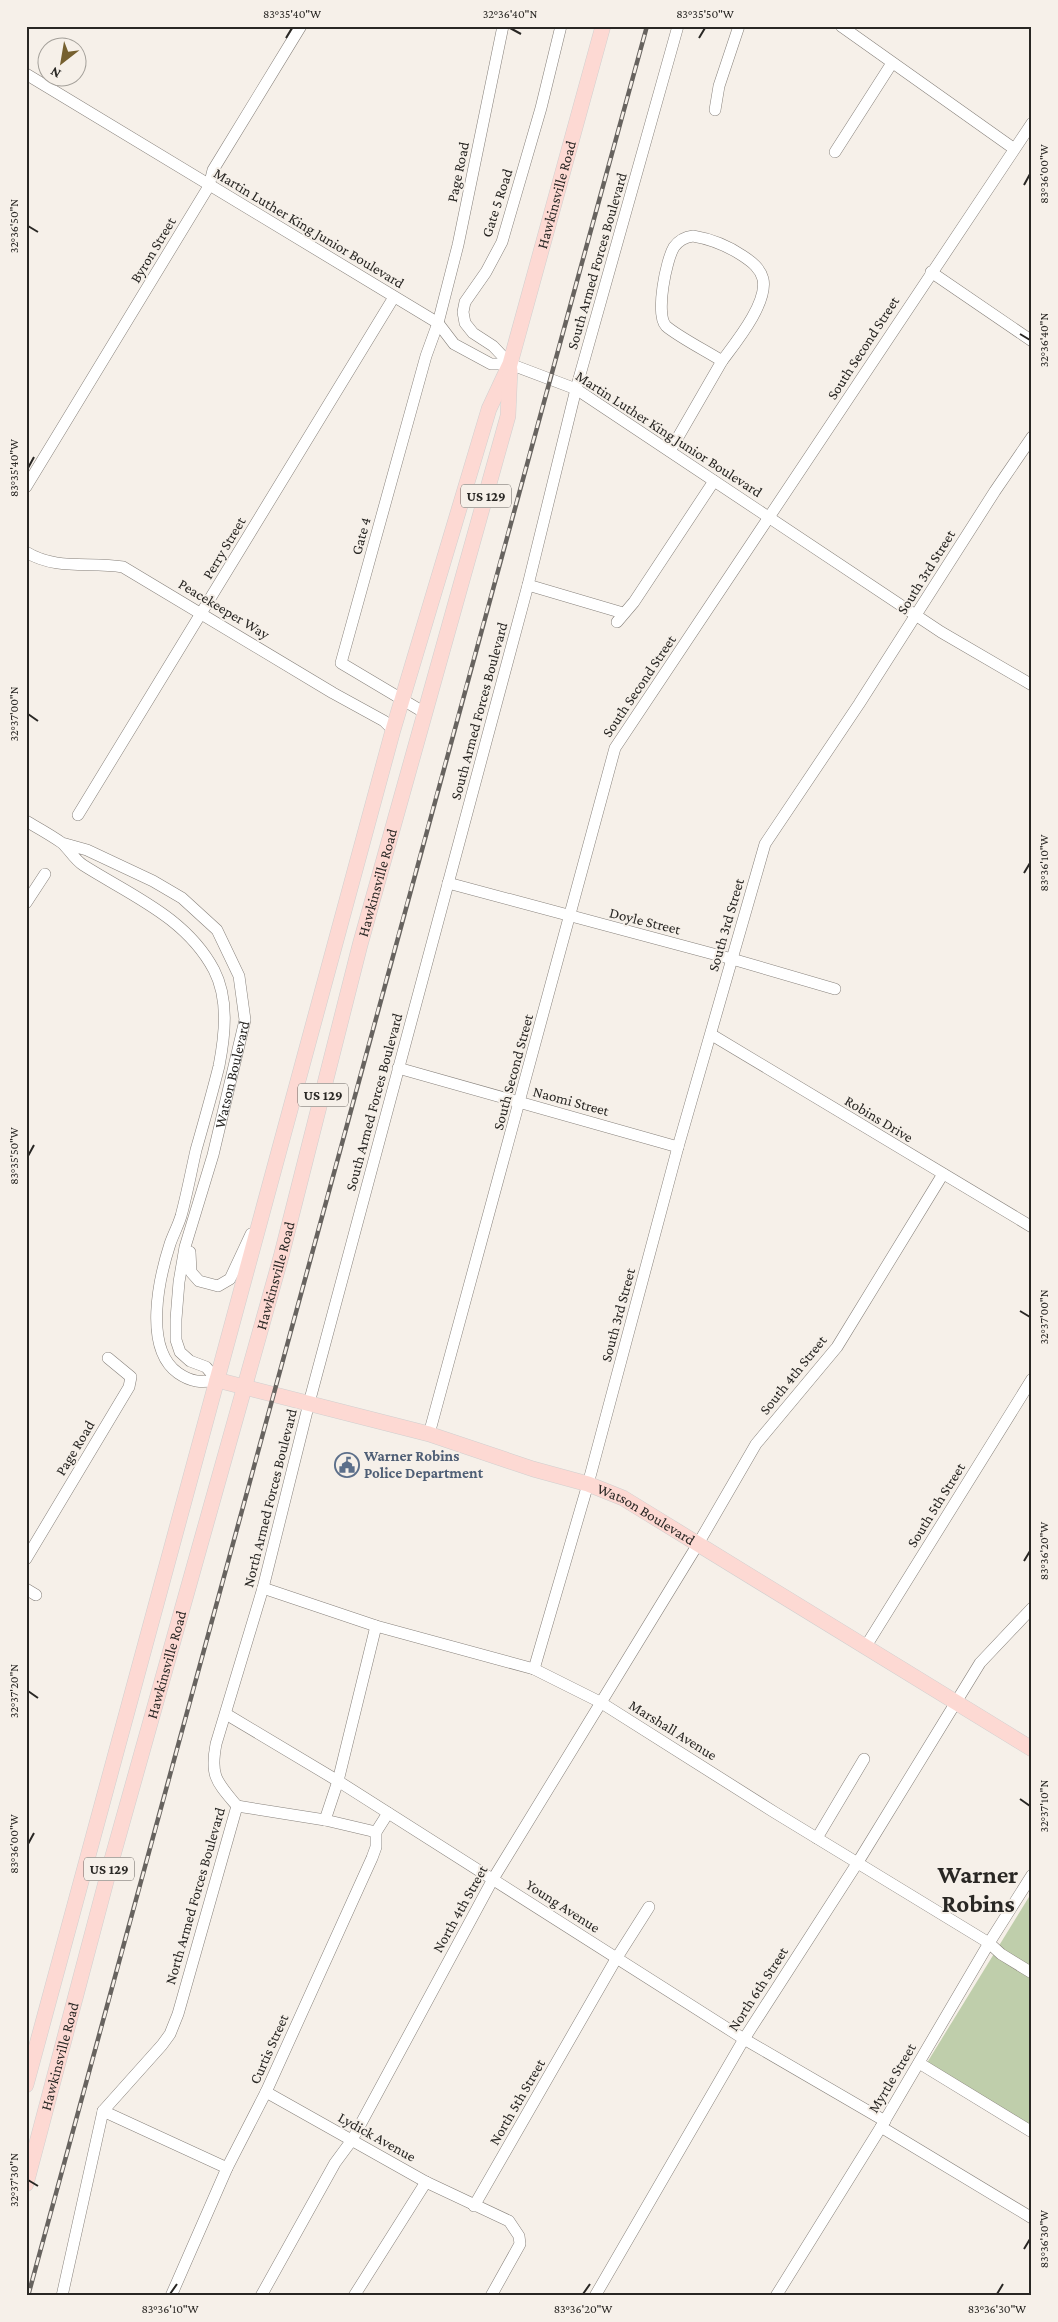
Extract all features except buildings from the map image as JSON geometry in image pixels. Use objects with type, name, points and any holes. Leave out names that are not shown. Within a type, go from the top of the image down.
[{"type":"main road","name":"Hawkinsville Road","points":[[26,2085],[171,1558],[217,1380],[393,730],[488,409],[510,364],[603,26]]},
{"type":"main road","name":"Hawkinsville Road","points":[[26,2184],[115,1849],[323,1095],[360,944],[508,416],[510,364]]},
{"type":"main road","name":"Watson Boulevard","points":[[217,1380],[429,1434],[533,1469],[588,1484],[623,1498],[1032,1749]]},
{"type":"street","name":"Byron Street","points":[[26,487],[209,186],[213,170],[301,26]]},
{"type":"street","name":"Page Road","points":[[438,323],[468,201],[503,26]]},
{"type":"street","name":"Gate 5 Road","points":[[510,364],[493,346],[472,333],[465,323],[463,312],[465,302],[486,272],[502,242],[541,108],[561,26]]},
{"type":"street","name":"South Armed Forces Boulevard","points":[[309,1403],[528,585],[576,389],[678,26]]},
{"type":"street","points":[[715,110],[720,86],[738,26]]},
{"type":"street","points":[[841,26],[1013,148]]},
{"type":"street","points":[[835,152],[892,62]]},
{"type":"street","name":"Martin Luther King Junior Boulevard","points":[[26,74],[438,323],[454,344],[491,364],[510,364],[576,389],[941,632],[1032,685]]},
{"type":"street","name":"South Second Street","points":[[429,1434],[615,748],[1013,148],[1032,123]]},
{"type":"street","points":[[670,450],[722,361],[756,310],[763,292],[763,279],[756,266],[736,251],[701,237],[684,238],[674,248],[666,275],[661,312],[665,325],[722,361]]},
{"type":"street","points":[[931,272],[1032,341]]},
{"type":"street","name":"Perry Street","points":[[78,815],[394,297]]},
{"type":"street","name":"Gate 4","points":[[425,713],[341,663],[426,356],[438,323]]},
{"type":"street","name":"South 3rd Street","points":[[534,1669],[588,1484],[678,1147],[712,1035],[765,844],[1032,437]]},
{"type":"street","points":[[528,585],[620,617],[634,602],[714,481]]},
{"type":"street","name":"Peacekeeper Way","points":[[26,552],[46,562],[61,564],[103,563],[123,567],[333,693],[384,721],[393,730]]},
{"type":"street","name":"Watson Boulevard","points":[[26,821],[62,843],[87,850],[153,880],[182,898],[217,930],[240,976],[245,1020],[213,1155],[185,1247],[179,1282],[176,1340],[180,1352],[190,1361],[206,1367],[217,1380],[201,1383],[183,1376],[173,1369],[163,1354],[157,1330],[158,1291],[170,1244],[181,1216],[219,1065],[225,1016],[221,993],[214,970],[200,949],[168,917],[149,903],[81,864],[62,843]]},
{"type":"street","points":[[26,903],[45,874]]},
{"type":"street","name":"Doyle Street","points":[[448,883],[732,959],[834,989]]},
{"type":"street","name":"Robins Drive","points":[[712,1035],[1032,1227]]},
{"type":"street","name":"Naomi Street","points":[[398,1068],[678,1147]]},
{"type":"street","name":"South 4th Street","points":[[698,1544],[756,1444],[836,1347],[943,1174]]},
{"type":"street","points":[[194,1218],[189,1260],[191,1272],[199,1281],[218,1286],[230,1279],[234,1272],[268,1192]]},
{"type":"street","name":"Page Road","points":[[26,1559],[129,1387],[131,1377],[108,1358]]},
{"type":"street","name":"South 5th Street","points":[[866,1646],[1032,1379]]},
{"type":"street","name":"North Armed Forces Boulevard","points":[[67,2294],[103,2111],[170,2034],[178,2014],[237,1806],[215,1776],[212,1764],[263,1588],[309,1403]]},
{"type":"street","name":"North 4th Street","points":[[261,2296],[335,2163],[352,2140],[493,1879],[698,1544]]},
{"type":"street","name":"Marshall Avenue","points":[[263,1588],[376,1626],[534,1669],[600,1702],[989,1943],[1001,1954],[1032,1973]]},
{"type":"street","name":"North 6th Street","points":[[595,2296],[744,2039],[858,1862],[980,1663],[1032,1608]]},
{"type":"street","points":[[325,1820],[338,1781],[376,1626]]},
{"type":"street","name":"Young Avenue","points":[[226,1714],[338,1781],[616,1959],[1032,2218]]},
{"type":"street","points":[[817,1838],[864,1759]]},
{"type":"street","points":[[237,1806],[325,1820],[376,1832]]},
{"type":"street","name":"Curtis Street","points":[[171,2296],[227,2168],[266,2092],[372,1858],[376,1847],[376,1832],[388,1813]]},
{"type":"street","name":"Myrtle Street","points":[[776,2296],[883,2124],[989,1943],[1032,1875]]},
{"type":"street","name":"North 5th Street","points":[[474,2206],[616,1959],[649,1907]]},
{"type":"street","points":[[920,2063],[1032,2132]]},
{"type":"street","name":"Lydick Avenue","points":[[266,2092],[426,2182],[474,2206]]},
{"type":"street","points":[[103,2111],[227,2168]]},
{"type":"street","points":[[354,2296],[426,2182]]},
{"type":"street","points":[[474,2206],[509,2221],[519,2236],[518,2250],[492,2296]]},
{"type":"green space","points":[[1032,1892],[1032,2130],[925,2066]]},
{"type":"railway","points":[[28,2296],[647,26]]},
{"type":"place","name":"Warner Robins Police Department","points":[[347,1465]]},
{"type":"district","name":"Warner Robins","points":[[978,1888]]}]
